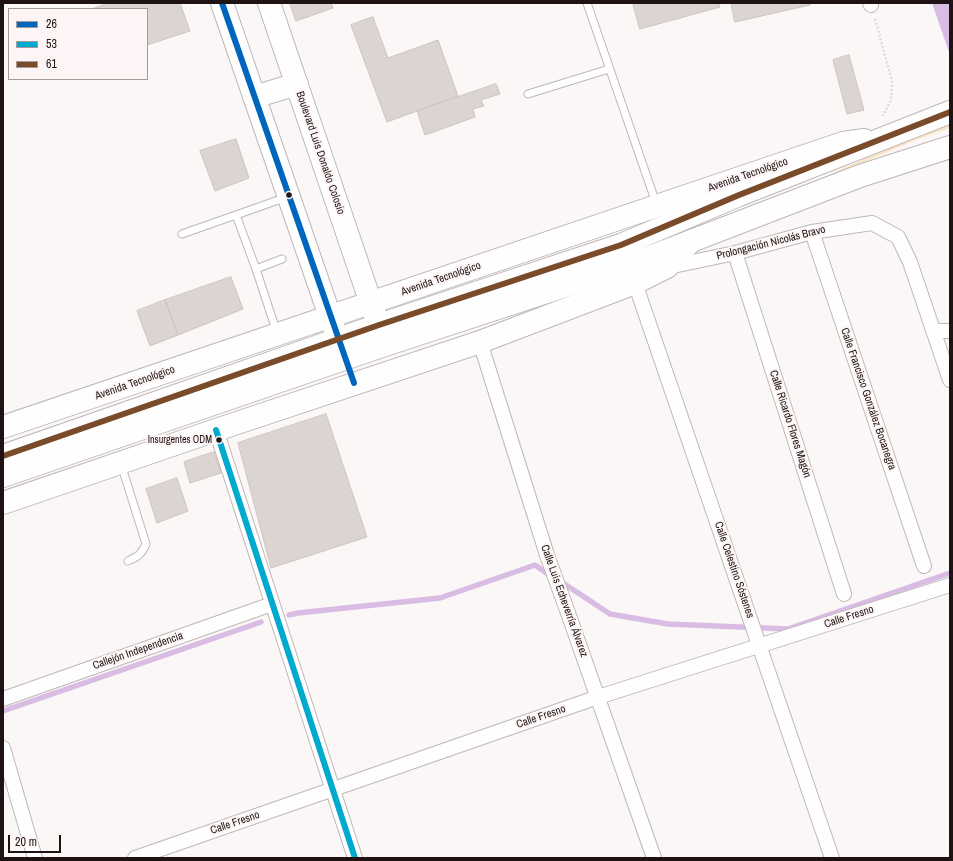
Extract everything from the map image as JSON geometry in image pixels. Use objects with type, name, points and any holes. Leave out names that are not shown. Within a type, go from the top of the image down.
[{"type":"main road","points":[[222,3],[354,383]]},
{"type":"main road","name":"Boulevard Luis Donaldo Colosio","points":[[269,3],[394,370]]},
{"type":"main road","points":[[254,97],[297,84]]},
{"type":"main road","name":"Avenida Tecnológico","points":[[3,476],[621,245],[739,195],[941,115]]},
{"type":"main road","name":"Avenida Tecnológico","points":[[3,427],[842,143],[882,139]]},
{"type":"main road","name":"Avenida Tecnológico","points":[[382,335],[629,265],[860,176],[944,149]]},
{"type":"main road","name":"Avenida Tecnológico","points":[[3,503],[354,383],[480,342],[635,283],[667,267],[691,241]]},
{"type":"main road","name":"Avenida Tecnológico","points":[[3,456],[342,349]]},
{"type":"street","name":"Prolongación Nicolás Bravo","points":[[667,267],[735,253],[812,232],[872,223],[898,238],[910,262],[950,380]]},
{"type":"street","name":"Calle Francisco González Bocanegra","points":[[812,232],[924,566]]},
{"type":"street","name":"Calle Ricardo Flores Magón","points":[[735,253],[844,594]]},
{"type":"street","name":"Calle Celestino Sóstenes","points":[[635,283],[832,858]]},
{"type":"street","points":[[933,330],[950,331]]},
{"type":"street","name":"Calle Luis Echeverría Álvarez","points":[[480,342],[547,555],[654,858]]},
{"type":"street","points":[[216,430],[355,858]]},
{"type":"street","name":"Calle Fresno","points":[[135,858],[758,642],[950,585]]},
{"type":"street","name":"Callejón Independencia","points":[[3,699],[272,604]]},
{"type":"street","points":[[3,748],[35,858]]},
{"type":"lane","points":[[587,3],[657,205]]},
{"type":"lane","points":[[528,94],[609,69]]},
{"type":"lane","points":[[182,234],[289,197]]},
{"type":"lane","points":[[236,216],[256,268],[278,335]]},
{"type":"lane","points":[[256,268],[282,259]]},
{"type":"lane","points":[[120,462],[146,544],[144,550],[138,556],[128,561]]},
{"type":"shaded area","points":[[932,3],[950,3],[950,55]]},
{"type":"shaded area","points":[[950,123],[950,128],[915,140],[742,215],[914,136]]},
{"type":"building","points":[[109,3],[180,3],[190,31],[148,45],[148,8],[95,8]]},
{"type":"building","points":[[290,3],[331,3],[333,8],[296,21]]},
{"type":"building","points":[[633,3],[719,3],[720,7],[640,29]]},
{"type":"building","points":[[731,3],[810,3],[810,5],[735,22]]},
{"type":"building","points":[[373,17],[388,58],[438,40],[458,96],[387,122],[351,25]]},
{"type":"building","points":[[849,55],[864,110],[847,114],[833,60]]},
{"type":"building","points":[[496,84],[500,94],[481,100],[484,106],[473,109],[475,117],[425,135],[417,111]]},
{"type":"building","points":[[236,139],[249,178],[215,191],[200,151]]},
{"type":"building","points":[[231,277],[243,309],[178,335],[165,300]]},
{"type":"building","points":[[165,300],[178,335],[150,346],[137,311]]},
{"type":"building","points":[[326,414],[367,537],[271,568],[238,443]]},
{"type":"building","points":[[214,452],[221,473],[190,483],[184,462]]},
{"type":"building","points":[[177,478],[188,511],[157,523],[146,489]]},
{"type":"waterway","points":[[289,615],[440,598],[535,565],[551,576]]},
{"type":"waterway","points":[[560,581],[610,614],[668,624],[788,629],[950,573]]},
{"type":"waterway","points":[[3,711],[261,622]]},
{"type":"transit line","name":"26","points":[[222,3],[354,383]]},
{"type":"transit line","name":"61","points":[[3,456],[379,325],[621,245],[739,195],[950,112]]},
{"type":"transit line","name":"53","points":[[216,430],[355,858]]},
{"type":"place","name":"Insurgentes ODM","points":[[219,440]]}]
